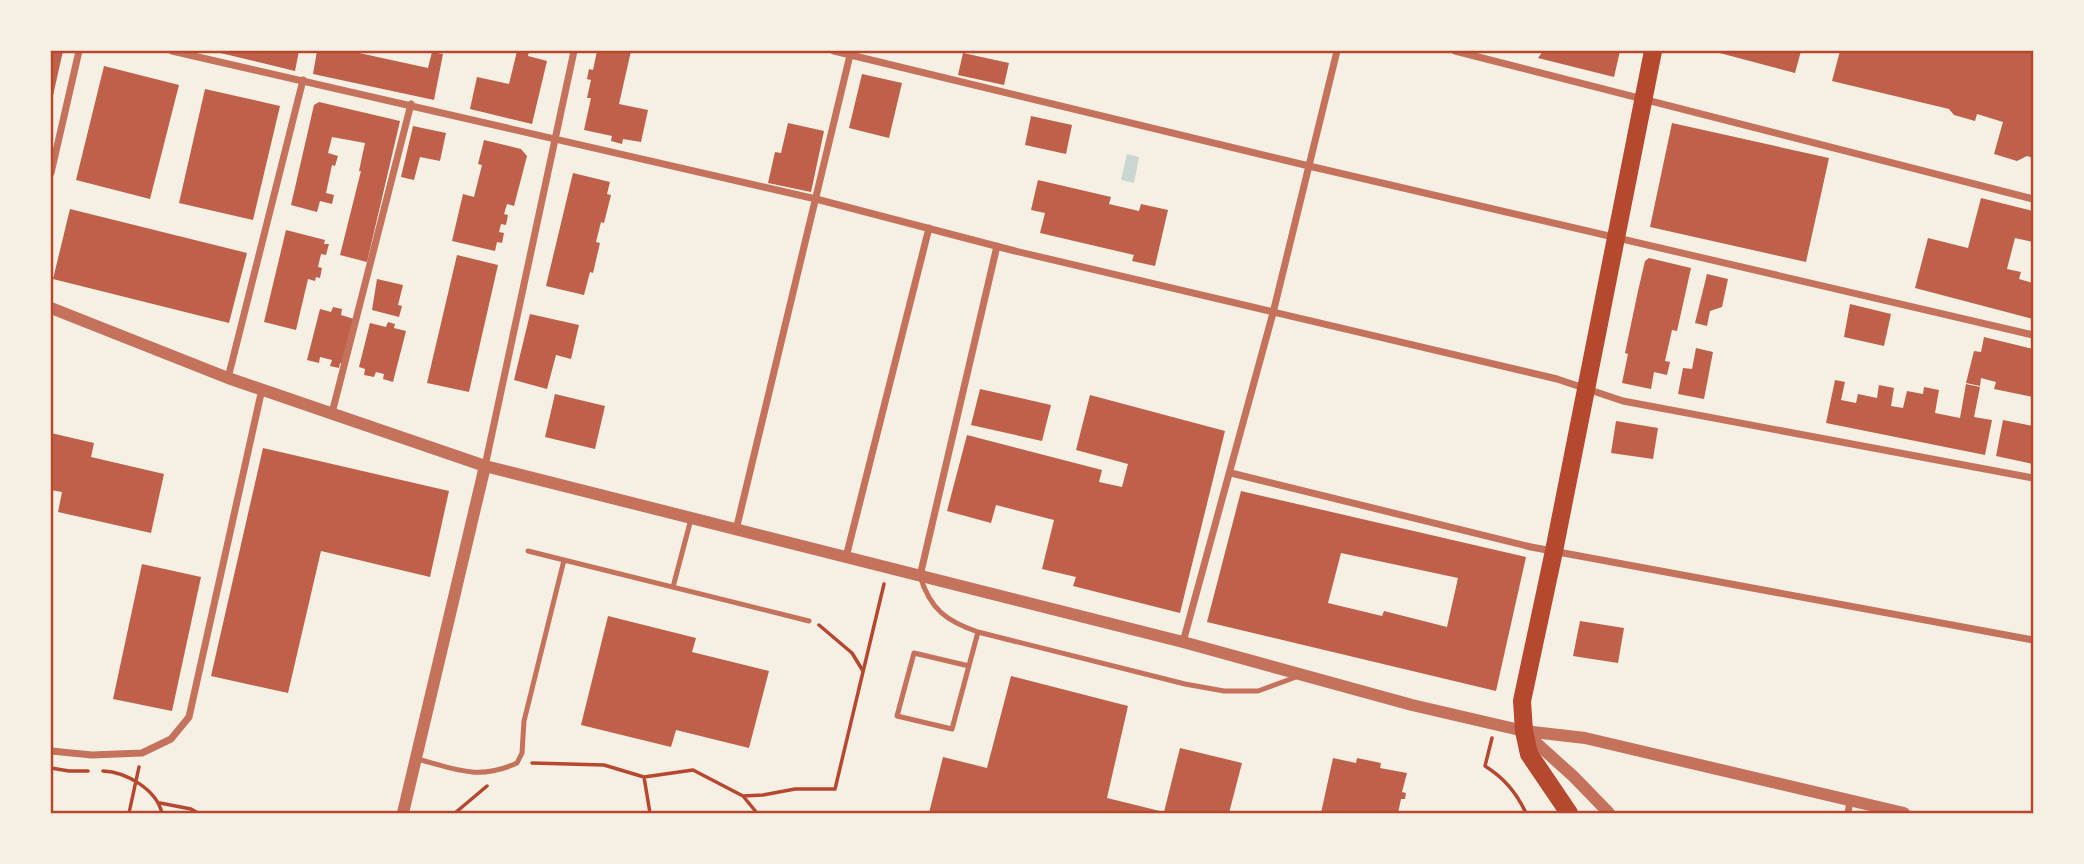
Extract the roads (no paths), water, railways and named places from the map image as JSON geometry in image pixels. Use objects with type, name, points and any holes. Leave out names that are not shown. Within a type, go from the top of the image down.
[{"type":"main road","points":[[1569,813],[1529,754],[1522,701],[1653,51]]},
{"type":"street","points":[[51,173],[79,51]]},
{"type":"street","points":[[172,51],[816,198],[997,246],[1557,379],[1623,401],[2033,478]]},
{"type":"street","points":[[403,813],[485,466],[574,51]]},
{"type":"street","points":[[834,51],[1309,166],[2033,335]]},
{"type":"street","points":[[1183,642],[1273,313],[1337,51]]},
{"type":"street","points":[[1455,51],[2033,198]]},
{"type":"street","points":[[736,530],[851,53]]},
{"type":"street","points":[[228,378],[303,80]]},
{"type":"street","points":[[332,413],[411,104]]},
{"type":"street","points":[[846,558],[929,228]]},
{"type":"street","points":[[920,576],[997,246]]},
{"type":"street","points":[[51,308],[228,378],[485,466],[1183,642],[1412,705],[1524,731],[1585,738],[1849,807],[1904,813]]},
{"type":"street","points":[[51,751],[92,755],[142,753],[171,739],[189,717],[262,389]]},
{"type":"street","points":[[1231,473],[1554,551],[2033,640]]},
{"type":"street","points":[[1524,731],[1609,813]]},
{"type":"lane","points":[[673,587],[691,519]]},
{"type":"lane","points":[[528,551],[809,621]]},
{"type":"lane","points":[[414,758],[480,774],[499,771],[517,763],[522,753],[524,721],[564,561]]},
{"type":"lane","points":[[920,576],[926,596],[938,612],[978,632],[1185,684],[1224,691],[1258,691],[1304,674]]},
{"type":"lane","points":[[969,666],[914,653],[897,716],[953,729],[978,632]]}]
